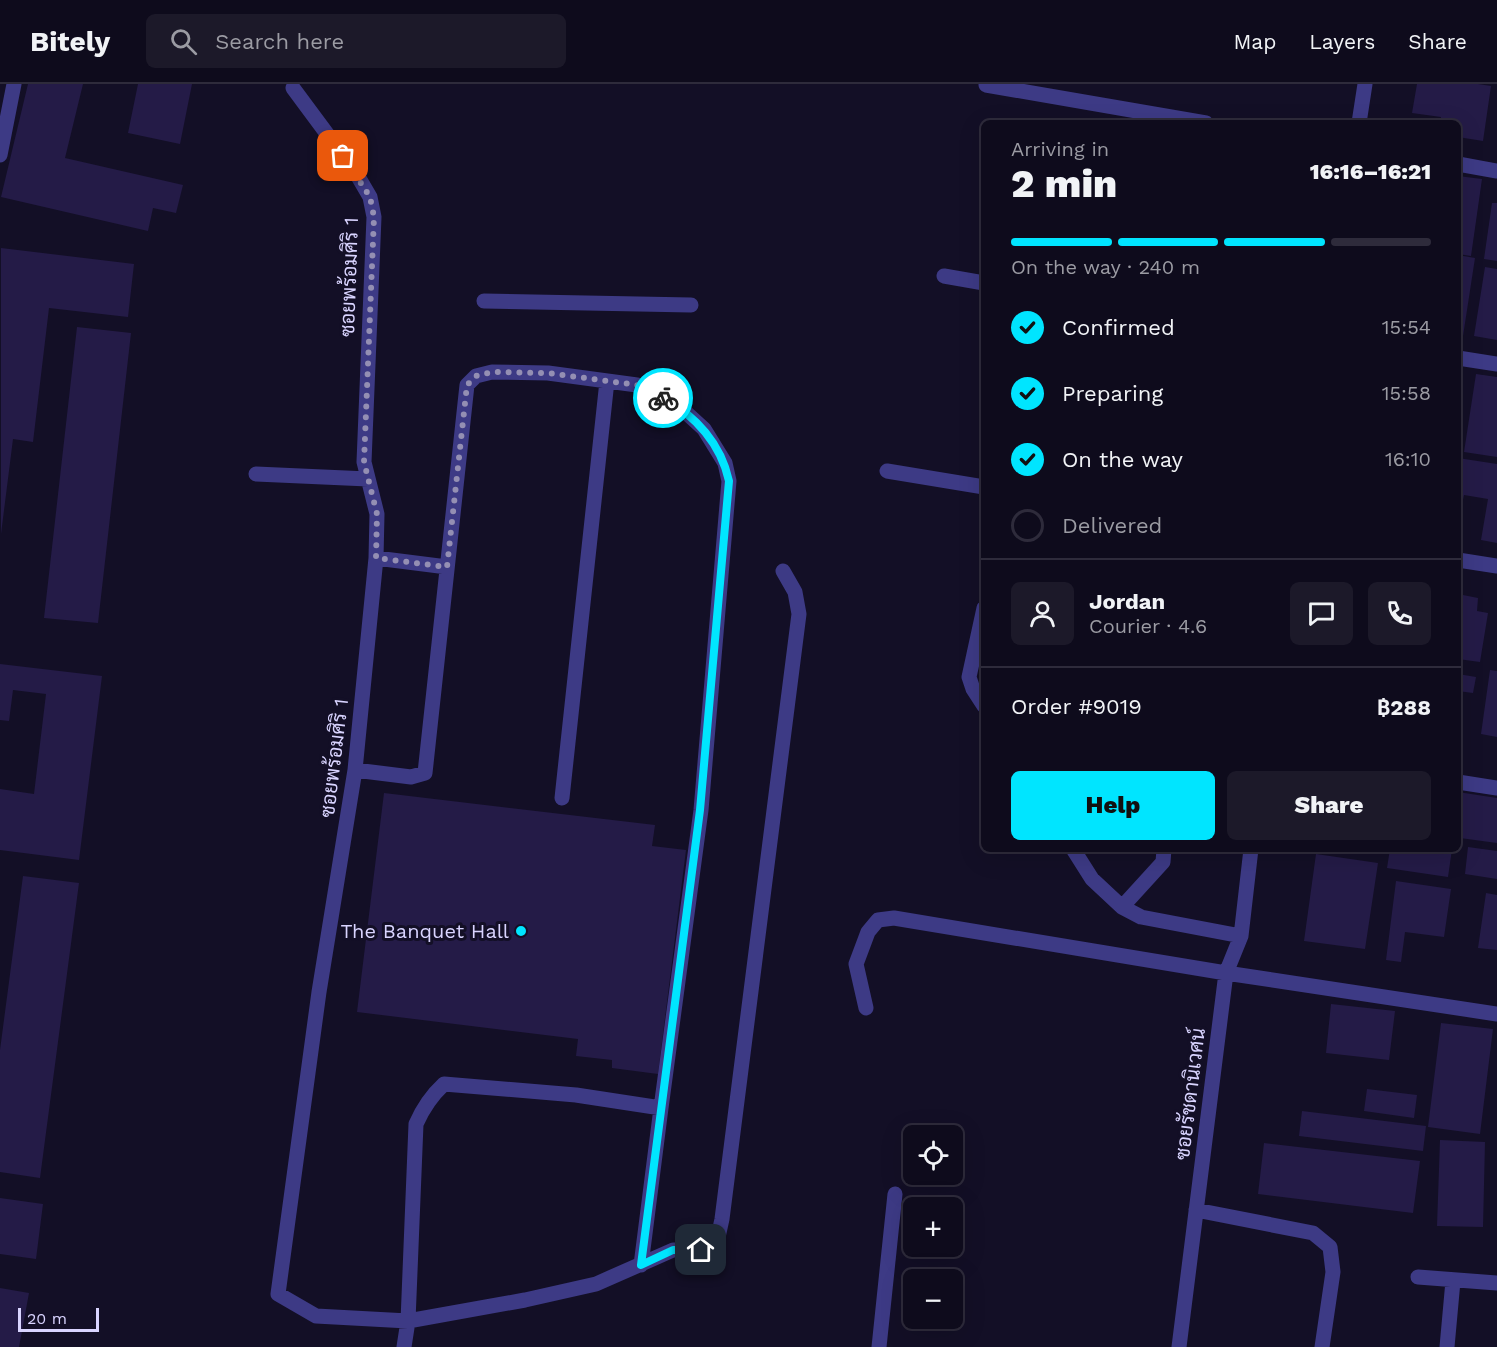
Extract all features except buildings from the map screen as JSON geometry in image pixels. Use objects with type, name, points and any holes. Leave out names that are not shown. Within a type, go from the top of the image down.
[{"type":"street","points":[[0,155],[14,84]]},
{"type":"street","points":[[1359,120],[1365,84]]},
{"type":"street","points":[[986,85],[1189,120]]},
{"type":"street","name":"ซอยพร้อมศิริ 1","points":[[293,88],[356,173],[370,197],[374,217],[364,462],[377,514],[376,558],[355,770],[319,992],[278,1293],[316,1316],[408,1322]]},
{"type":"street","points":[[1461,165],[1497,171]]},
{"type":"street","points":[[944,276],[981,282]]},
{"type":"street","points":[[484,301],[692,305]]},
{"type":"street","points":[[1461,358],[1497,363]]},
{"type":"street","points":[[355,770],[411,777],[425,773],[467,385],[476,376],[492,372],[548,373],[637,385],[681,408],[704,429],[725,463],[729,481],[700,810],[641,1265]]},
{"type":"street","points":[[562,798],[607,381]]},
{"type":"street","points":[[887,471],[981,487]]},
{"type":"street","points":[[256,474],[368,479]]},
{"type":"street","points":[[376,558],[447,567]]},
{"type":"street","points":[[1461,560],[1497,566]]},
{"type":"street","points":[[408,1322],[596,1284],[673,1250],[701,1250],[717,1242],[799,614],[795,592],[783,571]]},
{"type":"street","points":[[979,685],[969,677],[981,621]]},
{"type":"street","points":[[1461,782],[1497,788]]},
{"type":"street","points":[[1075,852],[1092,879],[1122,907],[1141,917],[1241,936]]},
{"type":"street","points":[[1122,907],[1163,862],[1164,852]]},
{"type":"street","name":"ซอยรัชดานิเวศน์","points":[[1179,1347],[1226,973],[1241,936],[1251,852]]},
{"type":"street","points":[[866,1008],[856,963],[868,932],[878,920],[894,918],[1226,973],[1497,1014]]},
{"type":"street","points":[[404,1347],[408,1322],[416,1124],[423,1109],[444,1084],[576,1095],[661,1108]]},
{"type":"street","points":[[879,1347],[895,1194]]},
{"type":"street","points":[[1196,1210],[1313,1233],[1330,1247],[1333,1272],[1322,1347]]},
{"type":"street","points":[[1418,1277],[1497,1283]]},
{"type":"street","points":[[1447,1347],[1453,1281]]},
{"type":"way so far","points":[[343,156],[370,197],[374,217],[364,462],[377,514],[376,558],[447,567],[467,385],[476,376],[492,372],[548,373],[637,385],[663,398]]},
{"type":"place","name":"The Banquet Hall","points":[[521,931]]},
{"type":"route","points":[[663,398],[681,408],[704,429],[725,463],[729,481],[700,810],[641,1265],[673,1250],[701,1250]]}]
